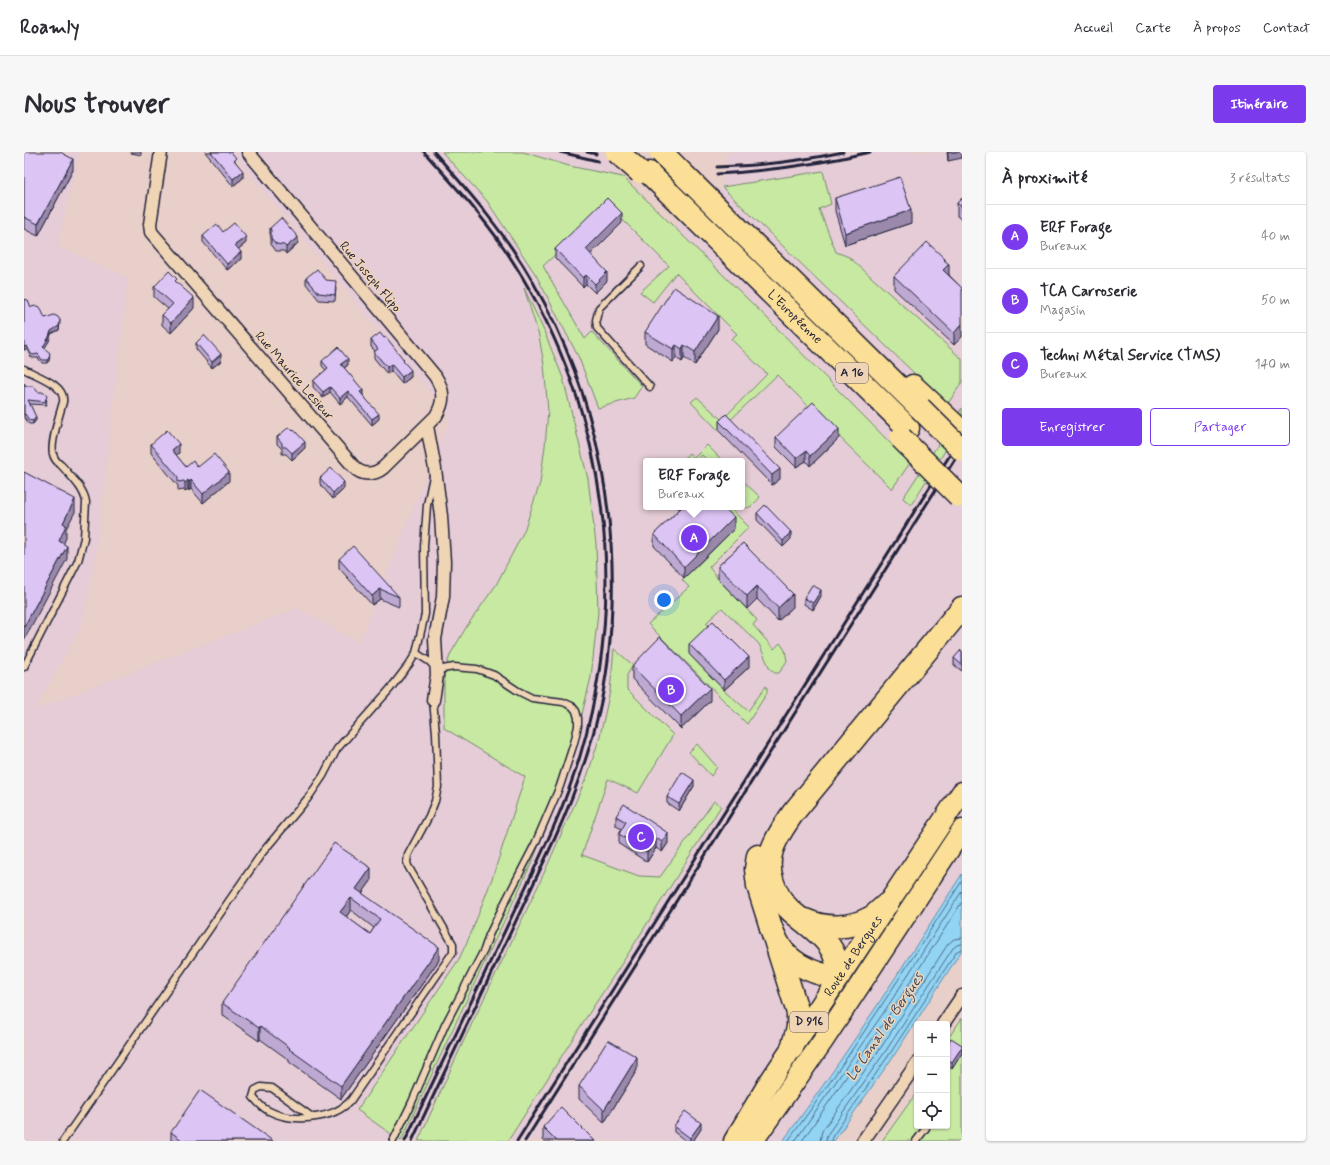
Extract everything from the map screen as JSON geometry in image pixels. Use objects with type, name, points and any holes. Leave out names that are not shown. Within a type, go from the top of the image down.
[{"type":"highway","points":[[617,152],[645,173]]},
{"type":"highway","points":[[628,152],[645,173]]},
{"type":"highway","name":"L'Européenne","points":[[666,152],[811,300],[923,403],[962,450]]},
{"type":"highway","name":"L'Européenne","points":[[645,173],[796,318],[961,492]]},
{"type":"highway","points":[[923,403],[962,432]]},
{"type":"highway","points":[[792,1048],[798,1028],[798,1012],[758,886],[756,869],[759,852],[767,834],[782,812],[962,591]]},
{"type":"highway","points":[[771,928],[782,949],[798,964],[823,975],[840,976],[838,961],[821,935],[797,916],[780,898],[771,873],[771,851],[778,836],[790,818],[962,608]]},
{"type":"highway","points":[[797,916],[819,925],[840,926],[853,924],[870,918],[887,904]]},
{"type":"main road","name":"Route de Bergues","points":[[734,1141],[768,1084],[962,792]]},
{"type":"main road","name":"Route de Bergues","points":[[753,1141],[886,947],[962,830]]},
{"type":"main road","points":[[770,1118],[808,1047],[832,1007],[838,991],[840,976],[861,968],[886,947]]},
{"type":"street","name":"Rue Maurice Lesieur","points":[[161,152],[149,227],[152,234],[357,471],[371,474],[379,471],[427,426]]},
{"type":"street","name":"Rue Joseph Flipo","points":[[248,152],[438,381],[442,392],[442,407],[427,426]]},
{"type":"street","points":[[427,426],[435,469],[442,529],[444,567],[442,601],[435,639],[437,670],[433,700]]},
{"type":"street","points":[[945,1021],[962,996]]},
{"type":"street","points":[[863,1141],[914,1068]]},
{"type":"lane","points":[[641,266],[599,308],[596,320],[597,328],[650,387]]},
{"type":"lane","points":[[24,369],[62,391],[64,397],[53,444],[53,453],[57,461],[81,489],[86,502],[84,538],[78,561],[24,667]]},
{"type":"lane","points":[[63,1141],[262,853],[308,798],[323,776],[337,749],[390,689],[416,653],[425,614],[424,546],[427,505],[435,469]]},
{"type":"lane","points":[[393,1141],[412,1102],[445,1025],[484,950],[502,908],[535,844],[560,786],[574,743],[578,722],[576,711],[572,706],[563,702],[532,698],[518,691],[494,675],[477,669],[454,667],[437,670],[430,662],[416,653]]},
{"type":"lane","points":[[312,1117],[272,1088],[261,1087],[255,1090],[253,1096],[260,1105],[281,1116],[303,1119],[333,1114],[343,1108],[351,1100],[453,952],[453,944],[406,862],[408,855],[432,810],[438,787],[433,700]]},
{"type":"lane","points":[[916,1141],[925,1129]]},
{"type":"shaded area","points":[[24,152],[80,152],[57,246],[128,278],[96,554],[82,625],[35,709],[298,608],[359,643],[450,417],[231,152],[598,152],[673,227],[722,187],[727,152],[962,152],[962,874],[876,1007],[805,1112],[783,1141],[24,1141]]},
{"type":"green space","points":[[442,152],[523,152],[569,166],[623,177],[764,315],[910,463],[892,489],[777,375],[719,431],[691,402],[697,397],[722,420],[767,374],[731,339],[737,334],[676,273],[653,302],[640,292],[669,266],[608,205],[543,266],[585,339],[592,332],[642,386],[634,398],[598,408],[579,358],[536,275],[487,201]]},
{"type":"green space","points":[[823,171],[831,204],[819,209],[836,252],[849,257],[962,359],[962,382],[947,405],[722,187]]},
{"type":"green space","points":[[524,288],[544,331],[563,378],[588,479],[596,544],[598,612],[591,677],[577,735],[558,800],[533,860],[401,1141],[357,1110],[459,959],[472,931],[493,876],[525,777],[444,728],[444,672],[451,653],[467,626],[496,585],[524,531],[540,483],[548,411],[544,365],[539,336]]},
{"type":"green space","points":[[962,408],[962,424],[911,505],[903,498]]},
{"type":"green space","points":[[707,445],[720,458],[705,458],[702,455],[698,458],[694,458]]},
{"type":"green space","points":[[689,453],[694,458],[685,458]]},
{"type":"green space","points":[[745,483],[760,497],[752,506],[747,508],[745,507]]},
{"type":"green space","points":[[721,510],[732,510],[749,527],[709,567],[718,579],[757,620],[753,625],[774,649],[780,643],[785,650],[787,661],[779,673],[775,673],[770,669],[759,644],[722,608],[706,623],[713,630],[689,654],[724,690],[748,711],[766,686],[767,693],[747,724],[648,624],[689,587],[682,580],[734,529]]},
{"type":"green space","points":[[614,649],[633,665],[627,675],[627,689],[673,735],[638,793],[608,779],[582,855],[639,876],[660,877],[714,801],[721,806],[508,1141],[418,1141],[465,1038],[540,882],[588,774],[600,736],[610,691]]},
{"type":"green space","points":[[697,744],[717,767],[711,776],[689,752]]},
{"type":"green space","points":[[962,1018],[962,1141],[882,1141],[914,1096],[914,1129],[950,1129],[950,1036]]},
{"type":"water","name":"Le Canal de Bergues","points":[[962,874],[962,950],[916,1021],[914,1021],[914,1025],[895,1054],[834,1141],[783,1141],[807,1109],[897,975]]},
{"type":"building","points":[[24,152],[60,152],[73,159],[38,224],[24,217]]},
{"type":"building","points":[[211,152],[231,152],[236,158],[234,160],[243,171],[233,179]]},
{"type":"building","points":[[900,177],[911,210],[845,233],[835,198]]},
{"type":"building","points":[[607,198],[622,213],[586,249],[607,272],[595,284],[586,275],[583,278],[555,249]]},
{"type":"building","points":[[962,198],[962,207],[957,203]]},
{"type":"building","points":[[281,218],[298,237],[286,247],[284,245],[276,244],[271,238],[270,228]]},
{"type":"building","points":[[234,223],[246,237],[235,245],[241,252],[227,264],[203,236],[217,224],[223,232]]},
{"type":"building","points":[[927,242],[949,264],[943,270],[962,288],[962,324],[954,333],[894,276]]},
{"type":"building","points":[[317,269],[326,280],[336,281],[335,295],[319,293],[306,278]]},
{"type":"building","points":[[169,271],[177,279],[175,281],[194,298],[171,323],[162,315],[173,304],[154,287]]},
{"type":"building","points":[[674,287],[718,316],[695,352],[684,345],[682,349],[676,345],[673,349],[645,332]]},
{"type":"building","points":[[24,299],[28,300],[31,307],[40,307],[45,318],[54,315],[60,320],[59,326],[51,331],[43,347],[50,353],[47,360],[42,360],[38,354],[31,354],[27,346],[24,347]]},
{"type":"building","points":[[380,333],[384,338],[386,337],[411,370],[402,377],[391,364],[387,367],[374,352],[378,349],[371,340]]},
{"type":"building","points":[[204,335],[221,354],[212,362],[196,343]]},
{"type":"building","points":[[338,347],[348,359],[341,364],[363,390],[360,392],[379,414],[372,419],[348,391],[340,398],[330,387],[323,392],[313,381],[328,368],[322,361]]},
{"type":"building","points":[[24,383],[26,386],[33,386],[38,392],[46,394],[47,397],[45,400],[47,402],[28,400],[36,417],[33,421],[29,420],[25,414],[24,415]]},
{"type":"building","points":[[813,402],[839,429],[810,456],[806,451],[796,458],[776,437]]},
{"type":"building","points":[[726,414],[780,469],[772,475],[719,421]]},
{"type":"building","points":[[289,427],[293,431],[294,430],[305,442],[292,453],[286,447],[282,447],[282,443],[277,437]]},
{"type":"building","points":[[167,430],[179,444],[172,450],[186,467],[193,461],[198,467],[214,454],[229,472],[203,494],[191,480],[189,482],[188,480],[185,483],[184,481],[178,482],[178,477],[151,444]]},
{"type":"building","points":[[331,468],[344,482],[333,493],[320,478]]},
{"type":"building","points":[[24,472],[75,499],[63,523],[66,525],[59,541],[67,546],[24,627]]},
{"type":"building","points":[[765,505],[791,532],[783,541],[757,513]]},
{"type":"building","points":[[679,510],[726,510],[734,517],[684,567],[654,534]]},
{"type":"building","points":[[743,543],[793,594],[778,608],[757,586],[747,596],[718,566]]},
{"type":"building","points":[[353,546],[399,597],[380,589],[372,596],[339,559]]},
{"type":"building","points":[[812,585],[821,590],[813,603],[804,598]]},
{"type":"building","points":[[713,621],[749,657],[724,680],[689,644]]},
{"type":"building","points":[[660,637],[710,688],[681,716],[632,666]]},
{"type":"building","points":[[961,650],[962,651],[962,665],[954,658]]},
{"type":"building","points":[[682,772],[694,780],[679,804],[667,797]]},
{"type":"building","points":[[624,804],[668,833],[662,842],[656,838],[647,852],[619,834],[626,822],[616,816]]},
{"type":"building","points":[[334,843],[371,868],[356,889],[439,947],[341,1086],[289,1049],[290,1048],[260,1026],[259,1028],[222,1003]],"holes":[[[351,898],[380,919],[370,934],[340,912]]]},
{"type":"building","points":[[951,1038],[962,1045],[952,1062],[950,1061]]},
{"type":"building","points":[[608,1040],[637,1057],[604,1110],[579,1086]]},
{"type":"building","points":[[200,1090],[273,1141],[183,1141],[171,1132]]},
{"type":"building","points":[[561,1107],[595,1141],[557,1141],[543,1127]]},
{"type":"building","points":[[685,1111],[701,1123],[690,1138],[674,1126]]},
{"type":"railway","points":[[405,1141],[539,860],[557,819],[580,756],[596,690],[604,624],[605,558],[599,493],[586,429],[566,366],[538,306],[504,248],[476,210],[424,152]]},
{"type":"railway","points":[[412,1141],[555,838],[573,795],[595,728],[605,683],[612,611],[612,562],[608,513],[601,465],[590,418],[575,371],[556,326],[522,264],[487,214],[434,152]]},
{"type":"railway","points":[[560,152],[598,161]]},
{"type":"railway","points":[[587,152],[596,154]]},
{"type":"railway","points":[[717,167],[748,166],[812,158],[843,152]]},
{"type":"railway","points":[[717,174],[794,166],[870,152]]},
{"type":"railway","points":[[517,1141],[962,436]]},
{"type":"railway","points":[[525,1141],[962,448]]},
{"type":"place","name":"ERF Forage","points":[[694,538]]},
{"type":"place","name":"TCA Carroserie","points":[[671,690]]},
{"type":"place","name":"Techni Métal Service (TMS)","points":[[641,837]]}]
